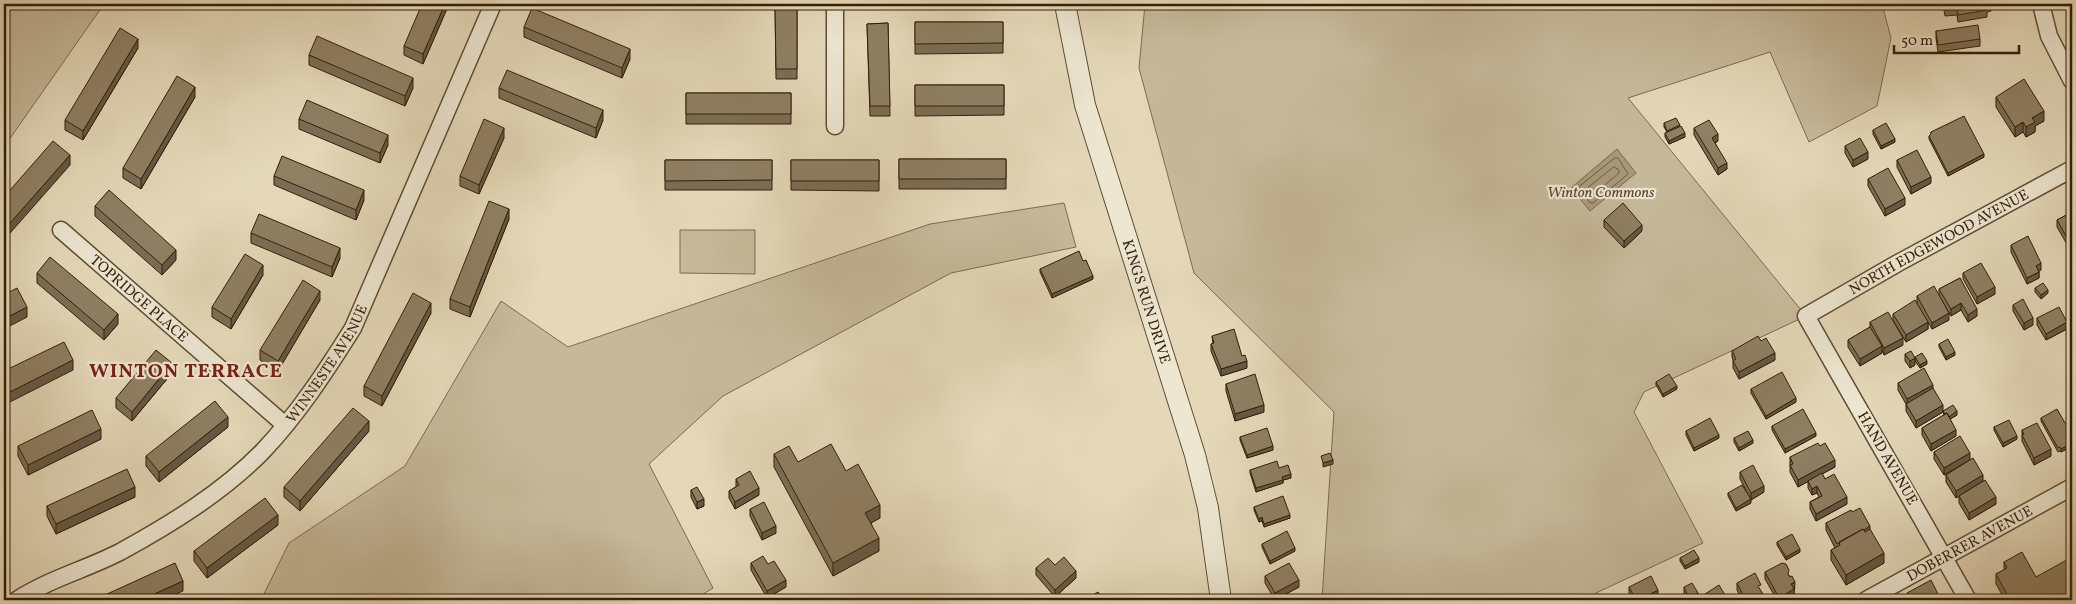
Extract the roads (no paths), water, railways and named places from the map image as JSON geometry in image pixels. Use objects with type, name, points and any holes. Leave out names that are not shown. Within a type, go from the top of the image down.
[{"type":"street","name":"WINNESTE AVENUE","points":[[17,600],[49,582],[77,572],[118,552],[158,530],[203,501],[264,450],[285,425],[328,368],[353,328],[493,4]]},
{"type":"street","points":[[835,4],[835,126]]},
{"type":"street","name":"KINGS RUN DRIVE","points":[[1065,4],[1085,105],[1195,455],[1208,508],[1221,600]]},
{"type":"street","points":[[2041,4],[2048,36],[2072,81]]},
{"type":"street","name":"NORTH EDGEWOOD AVENUE","points":[[1806,316],[1898,263],[2072,169]]},
{"type":"street","name":"TOPRIDGE PLACE","points":[[61,230],[285,425]]},
{"type":"street","name":"HAND AVENUE","points":[[1806,316],[1968,600]]},
{"type":"street","name":"DOBERRER AVENUE","points":[[1866,600],[2072,487]]},
{"type":"water","points":[[1617,149],[1636,173],[1590,211],[1571,188]]},
{"type":"district","name":"WINTON TERRACE","points":[[186,370]]},
{"type":"park label","name":"Winton Commons","points":[[1601,192]]}]
